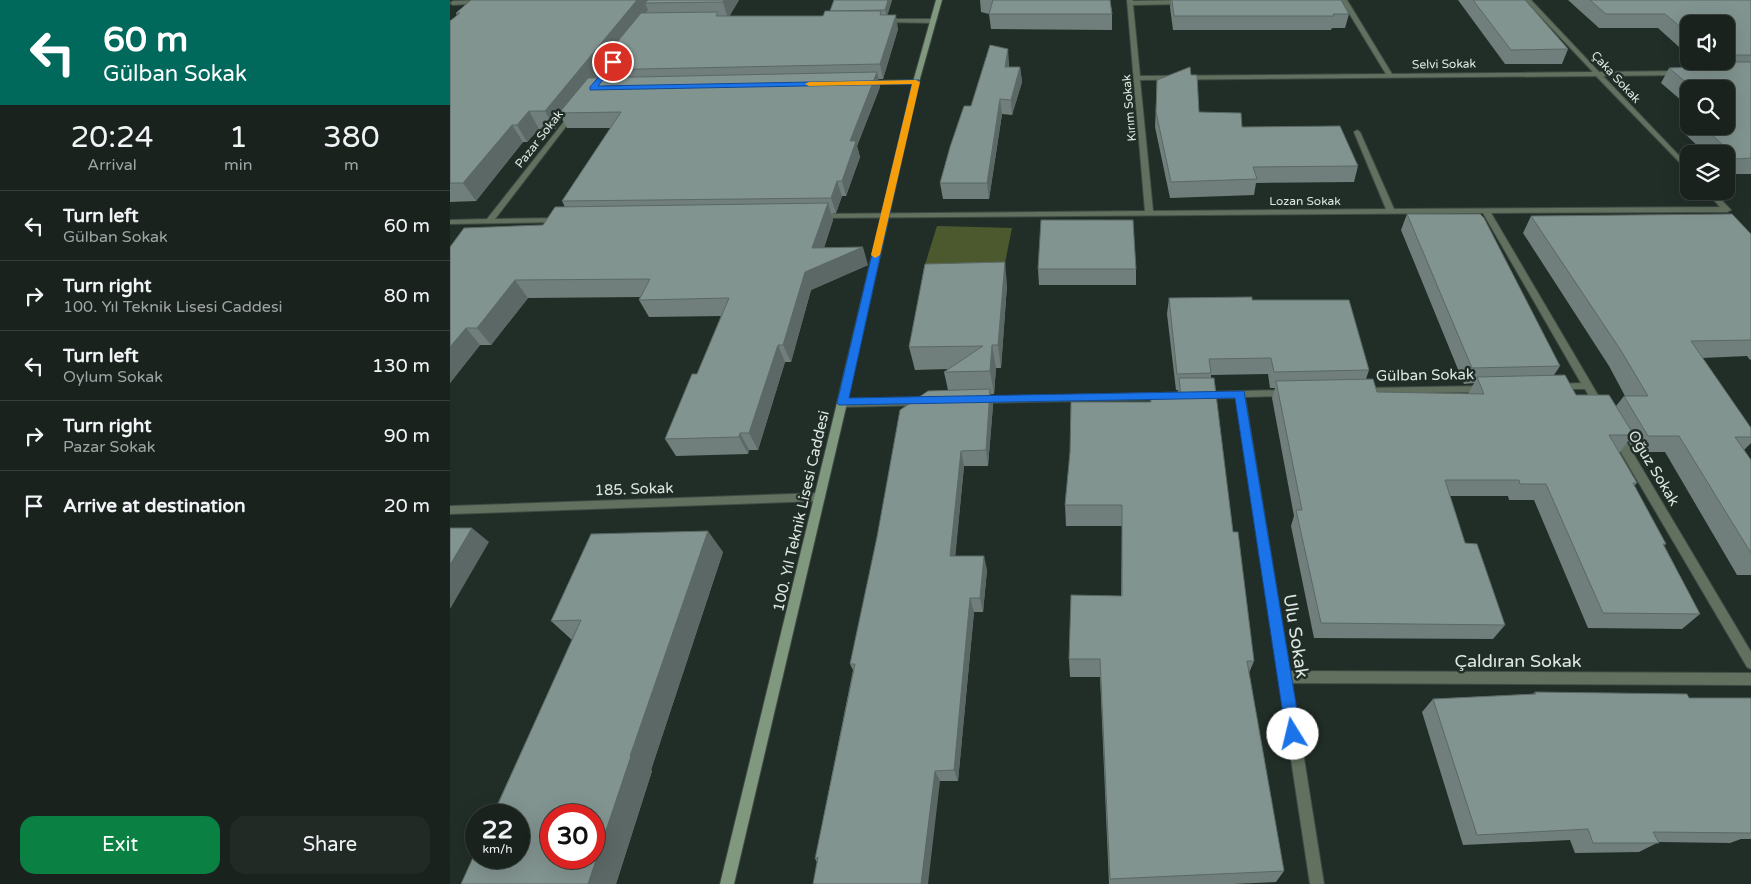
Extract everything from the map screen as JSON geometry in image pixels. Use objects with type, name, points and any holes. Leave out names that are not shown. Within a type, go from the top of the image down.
[{"type":"main road","name":"100. Yıl Teknik Lisesi Caddesi","points":[[727,884],[820,497],[916,82],[939,0]]},
{"type":"street","name":"Çaka Sokak","points":[[1528,0],[1680,161]]},
{"type":"street","points":[[1130,1],[1189,2]]},
{"type":"street","name":"Kırım Sokak","points":[[1130,1],[1149,214]]},
{"type":"street","points":[[1335,2],[1345,1],[1390,76]]},
{"type":"street","points":[[453,3],[493,2]]},
{"type":"street","points":[[878,22],[933,21]]},
{"type":"street","name":"Selvi Sokak","points":[[1138,78],[1684,73]]},
{"type":"street","points":[[857,83],[916,82]]},
{"type":"street","name":"Pazar Sokak","points":[[489,221],[575,112]]},
{"type":"street","points":[[1357,132],[1391,212]]},
{"type":"street","points":[[1718,200],[1732,216]]},
{"type":"street","name":"Lozan Sokak","points":[[810,216],[1726,209]]},
{"type":"street","name":"Oğuz Sokak","points":[[1486,211],[1751,663]]},
{"type":"street","points":[[450,222],[570,220]]},
{"type":"street","points":[[467,233],[478,221]]},
{"type":"street","points":[[1548,387],[1588,386]]},
{"type":"street","name":"Gülban Sokak","points":[[1349,392],[1489,389]]},
{"type":"street","points":[[965,400],[1300,393]]},
{"type":"street","name":"Ulu Sokak","points":[[1240,394],[1317,884]]},
{"type":"street","points":[[842,403],[935,400]]},
{"type":"street","name":"185. Sokak","points":[[450,510],[820,497]]},
{"type":"street","name":"Çaldıran Sokak","points":[[1284,677],[1751,679]]},
{"type":"green space","points":[[937,226],[1012,228],[1003,273],[923,271]]},
{"type":"building","points":[[471,0],[637,0],[545,111],[529,111],[517,125],[512,125],[463,183],[450,183],[450,21]]},
{"type":"building","points":[[648,0],[724,0],[723,2],[645,3]]},
{"type":"building","points":[[834,0],[888,0],[885,10],[830,11]]},
{"type":"building","points":[[993,0],[1110,0],[1112,14],[989,14]]},
{"type":"building","points":[[1172,0],[1341,0],[1349,14],[1333,14],[1334,16],[1174,16]]},
{"type":"building","points":[[1473,0],[1525,0],[1568,49],[1511,50]]},
{"type":"building","points":[[1590,0],[1751,0],[1751,55],[1735,55],[1735,15],[1680,15],[1680,26],[1665,14],[1606,14]]},
{"type":"building","points":[[825,11],[881,11],[880,15],[896,15],[880,64],[594,70],[641,13],[718,12],[716,16],[823,16]]},
{"type":"building","points":[[990,45],[1008,49],[1005,67],[1020,67],[1011,100],[1000,99],[987,183],[940,183],[964,106],[971,106]]},
{"type":"building","points":[[1735,62],[1751,62],[1751,158],[1737,159],[1735,157],[1735,145],[1723,145],[1712,135],[1735,135],[1735,80],[1683,80],[1669,68],[1680,68],[1680,70],[1735,70]]},
{"type":"building","points":[[1190,67],[1191,75],[1197,75],[1199,112],[1241,113],[1242,127],[1340,126],[1358,166],[1253,167],[1257,179],[1171,182],[1156,112],[1157,80]]},
{"type":"building","points":[[877,72],[850,141],[856,141],[842,181],[837,181],[831,198],[562,201],[621,112],[559,113],[588,78]]},
{"type":"building","points":[[828,203],[812,248],[863,247],[805,272],[783,345],[778,345],[749,433],[740,433],[739,437],[665,439],[692,374],[697,374],[729,298],[639,300],[650,279],[515,280],[477,328],[466,328],[450,347],[450,247],[464,228],[543,225],[555,207]]},
{"type":"building","points":[[1407,214],[1480,214],[1484,218],[1560,366],[1472,368]]},
{"type":"building","points":[[1732,214],[1751,234],[1751,340],[1691,341],[1751,428],[1751,437],[1735,437],[1751,460],[1751,553],[1679,436],[1648,436],[1624,396],[1648,396],[1620,349],[1531,216]]},
{"type":"building","points":[[1041,220],[1133,220],[1136,269],[1038,269]]},
{"type":"building","points":[[1005,262],[998,345],[992,345],[990,371],[944,372],[983,346],[909,347],[925,264]]},
{"type":"building","points":[[1252,297],[1252,300],[1349,300],[1369,370],[1274,372],[1271,358],[1209,359],[1211,373],[1177,374],[1169,298]]},
{"type":"building","points":[[1565,375],[1576,395],[1609,395],[1634,435],[1609,435],[1637,483],[1633,483],[1666,544],[1663,544],[1700,614],[1603,613],[1546,484],[1520,484],[1519,480],[1445,480],[1465,543],[1477,544],[1505,625],[1321,623],[1296,510],[1302,510],[1276,381],[1373,379],[1377,392],[1484,394],[1477,377]]},
{"type":"building","points":[[1179,378],[1214,378],[1233,532],[1238,532],[1254,661],[1247,661],[1284,871],[1110,879],[1100,659],[1069,659],[1071,595],[1122,596],[1122,505],[1065,505],[1070,452],[1071,402],[1151,402],[1151,397],[1181,397]]},
{"type":"building","points":[[990,389],[986,450],[961,451],[950,556],[984,556],[980,598],[970,598],[954,770],[935,771],[921,884],[813,884],[818,857],[815,859],[855,664],[850,664],[877,537],[900,410],[928,391]]},
{"type":"building","points":[[450,528],[472,528],[450,565]]},
{"type":"building","points":[[708,531],[605,833],[605,804],[540,804],[540,869],[593,869],[588,884],[461,884],[468,869],[530,869],[530,804],[498,804],[581,620],[551,621],[591,534]]},
{"type":"building","points":[[1535,692],[1687,694],[1689,698],[1751,698],[1751,833],[1653,832],[1659,843],[1593,843],[1588,829],[1477,835],[1433,699],[1536,694]]},
{"type":"slow traffic","points":[[809,84],[916,82],[875,255]]},
{"type":"route","points":[[613,62],[593,89],[916,82],[842,403],[1240,394],[1293,734]]}]
